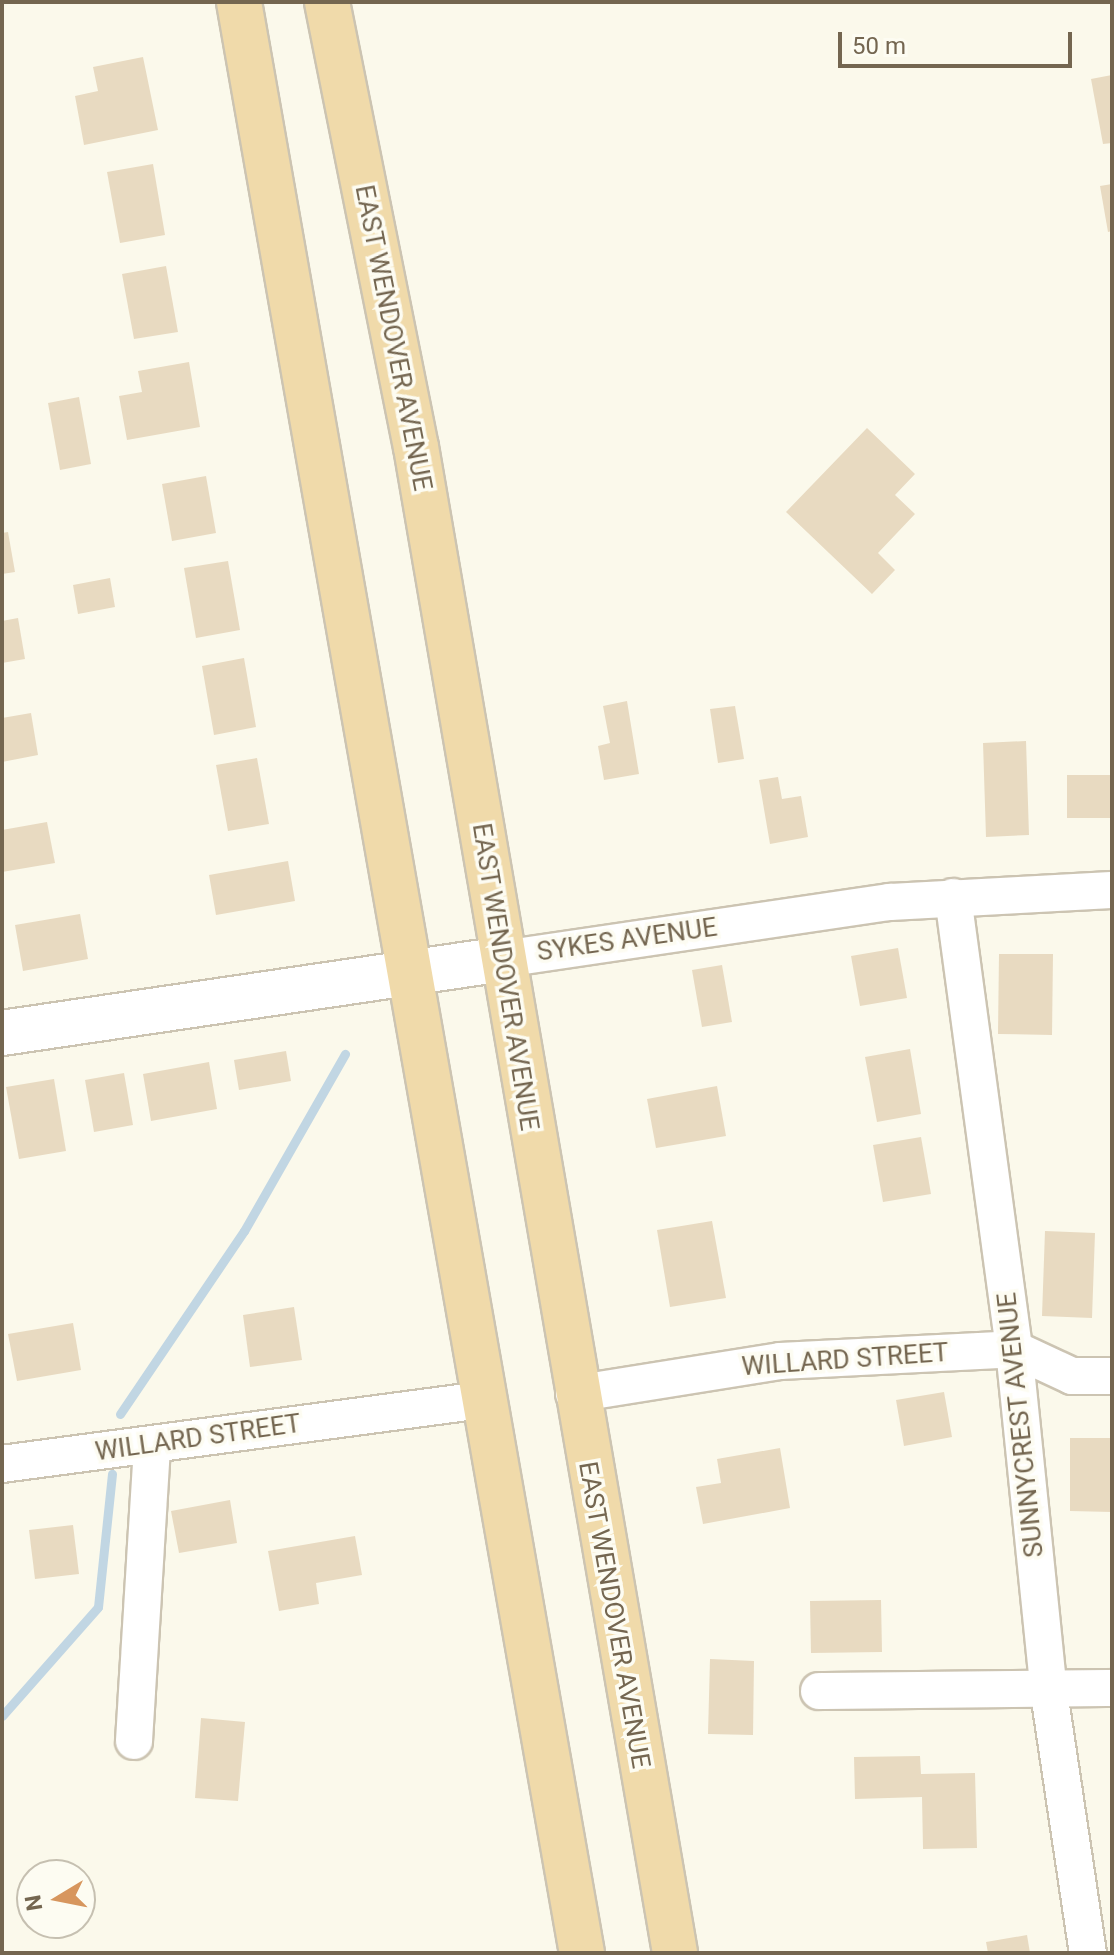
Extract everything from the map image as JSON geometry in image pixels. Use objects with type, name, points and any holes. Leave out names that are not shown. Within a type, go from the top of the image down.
[{"type":"highway","points":[[239,2],[413,972],[582,1953]]},
{"type":"highway","name":"EAST WENDOVER AVENUE","points":[[327,2],[416,447],[574,1394],[675,1953]]},
{"type":"street","name":"SYKES AVENUE","points":[[2,1033],[953,897],[1112,890]]},
{"type":"street","name":"SUNNYCREST AVENUE","points":[[953,897],[1014,1349],[1048,1686],[1088,1953]]},
{"type":"street","name":"WILLARD STREET","points":[[574,1394],[780,1361],[1014,1349],[1072,1376],[1112,1376]]},
{"type":"street","name":"WILLARD STREET","points":[[2,1464],[488,1399]]},
{"type":"street","points":[[134,1741],[152,1445]]},
{"type":"street","points":[[819,1691],[1048,1686],[1112,1688]]},
{"type":"building","points":[[143,57],[158,130],[84,145],[75,96],[98,91],[93,67]]},
{"type":"building","points":[[1112,75],[1112,143],[1103,144],[1091,79]]},
{"type":"building","points":[[153,164],[165,235],[120,243],[107,172]]},
{"type":"building","points":[[1112,184],[1112,231],[1108,232],[1100,186]]},
{"type":"building","points":[[166,266],[178,332],[134,339],[122,274]]},
{"type":"building","points":[[189,362],[200,427],[127,440],[119,396],[142,392],[138,371]]},
{"type":"building","points":[[79,397],[91,464],[60,470],[48,403]]},
{"type":"building","points":[[867,428],[915,474],[895,495],[915,514],[878,553],[895,570],[872,594],[786,512]]},
{"type":"building","points":[[206,476],[216,533],[172,541],[162,484]]},
{"type":"building","points":[[8,532],[15,572],[2,574],[2,533]]},
{"type":"building","points":[[228,561],[240,630],[196,638],[184,568]]},
{"type":"building","points":[[110,578],[115,607],[78,614],[73,585]]},
{"type":"building","points":[[18,618],[25,659],[2,663],[2,621]]},
{"type":"building","points":[[244,658],[256,727],[214,735],[202,666]]},
{"type":"building","points":[[627,701],[639,774],[604,780],[598,746],[610,743],[603,706]]},
{"type":"building","points":[[735,706],[744,759],[718,763],[710,709]]},
{"type":"building","points":[[31,713],[38,755],[2,762],[2,718]]},
{"type":"building","points":[[1026,741],[1029,835],[986,837],[983,743]]},
{"type":"building","points":[[257,758],[269,824],[228,831],[216,765]]},
{"type":"building","points":[[1067,775],[1112,775],[1112,818],[1067,818]]},
{"type":"building","points":[[778,777],[782,799],[801,796],[808,837],[770,844],[759,780]]},
{"type":"building","points":[[47,822],[55,863],[2,872],[2,830]]},
{"type":"building","points":[[288,861],[295,901],[216,915],[209,875]]},
{"type":"building","points":[[80,914],[88,959],[23,971],[15,925]]},
{"type":"building","points":[[898,948],[907,998],[860,1006],[851,956]]},
{"type":"building","points":[[999,954],[1053,954],[1052,1035],[998,1034]]},
{"type":"building","points":[[722,965],[732,1022],[702,1027],[692,970]]},
{"type":"building","points":[[910,1049],[921,1114],[877,1122],[865,1057]]},
{"type":"building","points":[[286,1051],[291,1081],[239,1090],[234,1060]]},
{"type":"building","points":[[209,1062],[217,1109],[151,1121],[143,1074]]},
{"type":"building","points":[[124,1073],[133,1125],[94,1132],[85,1080]]},
{"type":"building","points":[[54,1079],[66,1151],[19,1159],[6,1087]]},
{"type":"building","points":[[717,1086],[726,1136],[656,1148],[647,1099]]},
{"type":"building","points":[[921,1137],[931,1194],[883,1202],[873,1145]]},
{"type":"building","points":[[712,1221],[726,1298],[670,1307],[657,1230]]},
{"type":"building","points":[[1045,1231],[1095,1233],[1092,1318],[1042,1316]]},
{"type":"building","points":[[294,1307],[302,1360],[250,1367],[243,1315]]},
{"type":"building","points":[[73,1323],[81,1370],[17,1381],[8,1334]]},
{"type":"building","points":[[944,1392],[952,1437],[904,1446],[896,1400]]},
{"type":"building","points":[[1070,1438],[1112,1438],[1112,1512],[1070,1511]]},
{"type":"building","points":[[780,1448],[790,1508],[703,1524],[696,1487],[721,1483],[717,1459]]},
{"type":"building","points":[[230,1500],[237,1543],[179,1553],[171,1511]]},
{"type":"building","points":[[73,1525],[79,1574],[35,1579],[29,1530]]},
{"type":"building","points":[[355,1536],[362,1575],[316,1583],[319,1604],[279,1611],[268,1551]]},
{"type":"building","points":[[881,1600],[882,1652],[811,1653],[810,1601]]},
{"type":"building","points":[[710,1659],[754,1661],[753,1735],[708,1734]]},
{"type":"building","points":[[201,1718],[245,1722],[238,1801],[195,1798]]},
{"type":"building","points":[[920,1756],[921,1774],[975,1773],[977,1848],[923,1849],[922,1797],[855,1799],[854,1757]]},
{"type":"building","points":[[1027,1935],[1030,1953],[988,1953],[986,1942]]},
{"type":"waterway","points":[[120,1414],[244,1231],[345,1054]]},
{"type":"waterway","points":[[2,1716],[98,1607],[112,1474]]}]
